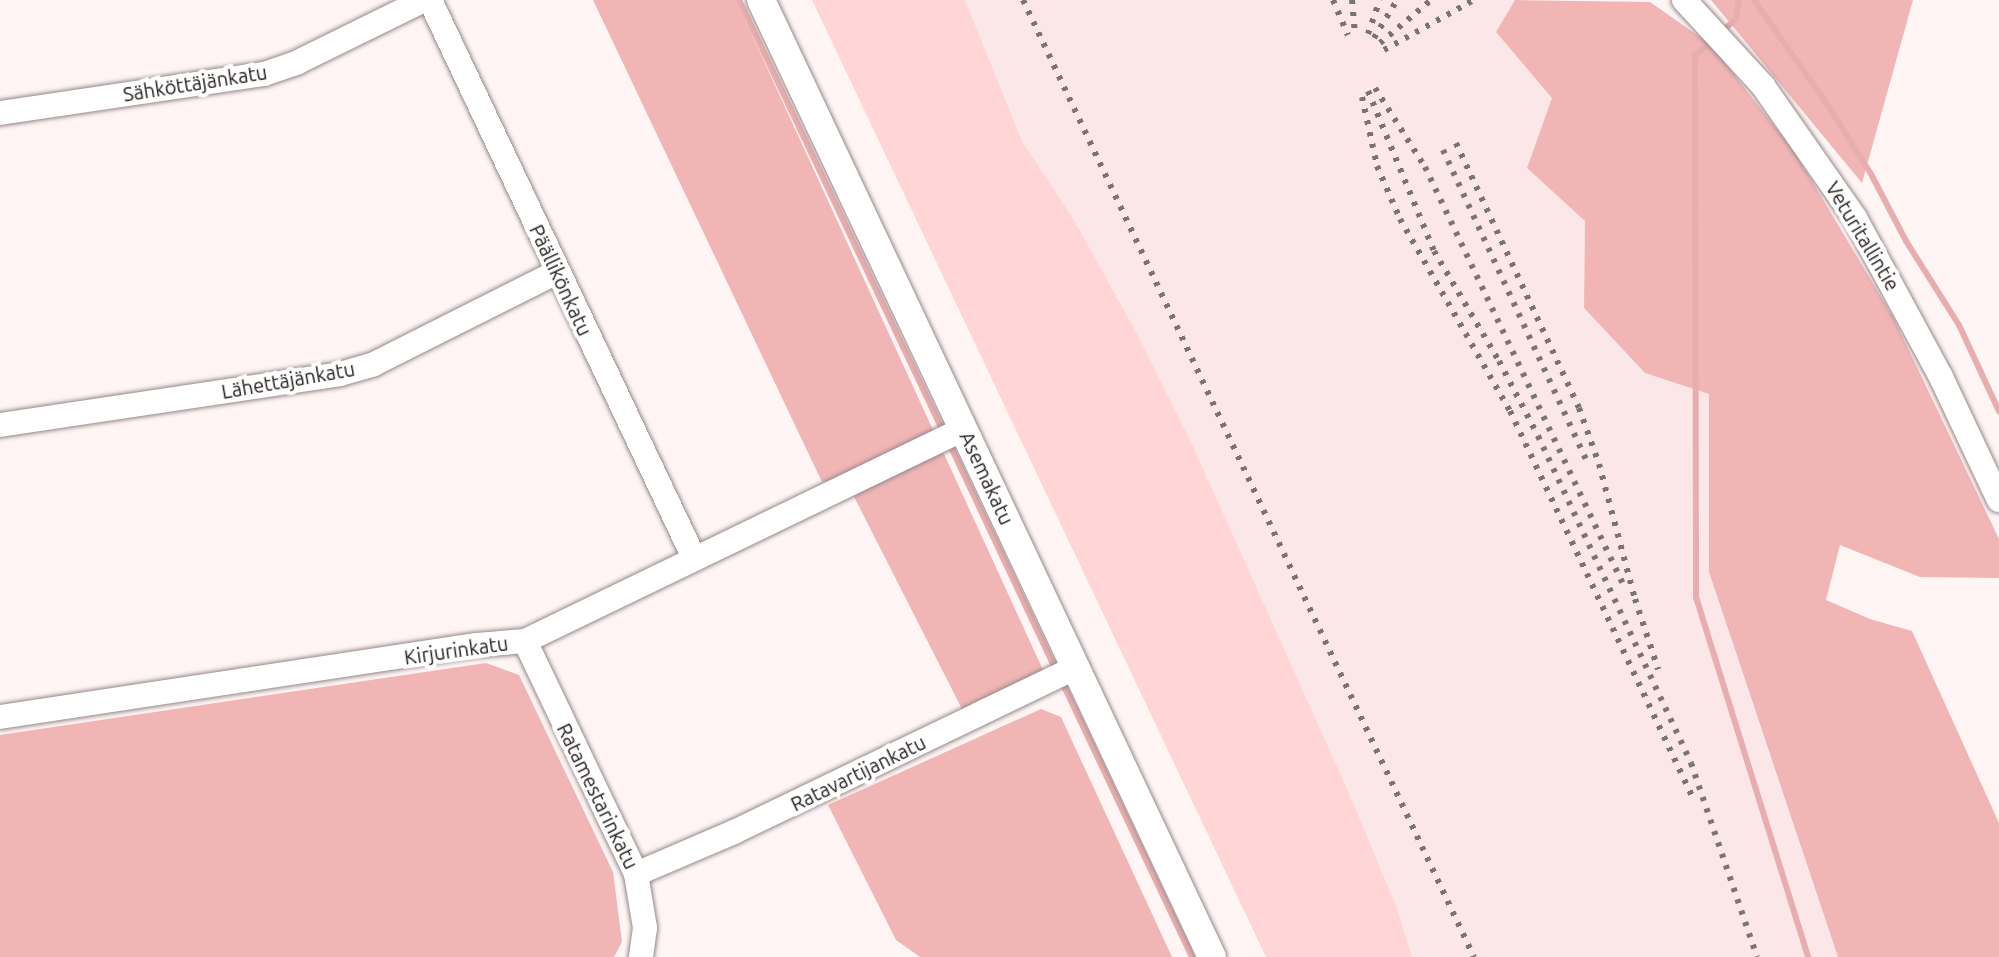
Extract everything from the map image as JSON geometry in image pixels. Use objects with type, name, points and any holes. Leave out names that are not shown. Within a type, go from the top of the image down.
[{"type":"street","name":"Sähköttäjänkatu","points":[[0,113],[264,74],[298,62],[427,0]]},
{"type":"street","name":"Päällikönkatu","points":[[427,0],[694,558]]},
{"type":"street","name":"Asemakatu","points":[[761,0],[1212,957]]},
{"type":"street","name":"Veturitallintie","points":[[1684,0],[1763,86],[1855,218],[1941,377],[1999,500]]},
{"type":"street","name":"Lähettäjänkatu","points":[[0,425],[340,374],[374,364],[557,272]]},
{"type":"street","name":"Kirjurinkatu","points":[[0,717],[477,645],[525,641],[964,429]]},
{"type":"street","name":"Ratamestarinkatu","points":[[525,641],[636,874],[645,928],[641,957]]},
{"type":"street","name":"Ratavartijankatu","points":[[636,874],[734,832],[1077,667]]},
{"type":"shaded area","points":[[593,0],[736,0],[1043,670],[962,709],[844,477],[822,482]]},
{"type":"shaded area","points":[[812,0],[965,0],[1022,141],[1074,220],[1140,339],[1192,444],[1349,793],[1397,908],[1412,957],[1266,957]]},
{"type":"shaded area","points":[[965,0],[1517,0],[1496,32],[1553,98],[1527,168],[1585,221],[1584,308],[1645,373],[1709,394],[1709,572],[1838,957],[1412,957],[1397,908],[1349,793],[1192,444],[1140,339],[1074,220],[1022,141]]},
{"type":"shaded area","points":[[1515,0],[1650,2],[1710,44],[1794,151],[1893,317],[1999,539],[1999,578],[1920,577],[1840,545],[1826,600],[1870,619],[1912,631],[1999,823],[1999,957],[1838,957],[1709,572],[1709,394],[1645,373],[1584,308],[1585,221],[1527,168],[1552,98],[1496,32]]},
{"type":"shaded area","points":[[1711,0],[1913,0],[1862,183]]},
{"type":"shaded area","points":[[486,663],[519,675],[613,872],[622,942],[614,957],[0,957],[0,735]]},
{"type":"shaded area","points":[[1041,709],[1061,717],[1172,957],[920,957],[896,940],[828,805]]},
{"type":"waterway","points":[[739,0],[944,433]]},
{"type":"waterway","points":[[1720,33],[1736,19],[1739,0]]},
{"type":"waterway","points":[[1754,0],[1825,101],[1871,174],[1906,241],[1959,325],[1999,411]]},
{"type":"waterway","points":[[1712,41],[1695,56],[1696,597],[1808,957]]},
{"type":"waterway","points":[[949,443],[1057,672]]},
{"type":"waterway","points":[[1062,682],[1192,957]]},
{"type":"railway","points":[[1023,0],[1474,957]]},
{"type":"railway","points":[[1333,0],[1348,35]]},
{"type":"railway","points":[[1352,0],[1355,34]]},
{"type":"railway","points":[[1368,34],[1380,0]]},
{"type":"railway","points":[[1374,38],[1397,0]]},
{"type":"railway","points":[[1380,43],[1431,0]]},
{"type":"railway","points":[[1384,50],[1474,0]]},
{"type":"railway","points":[[1375,88],[1425,167],[1623,584]]},
{"type":"railway","points":[[1368,91],[1434,251],[1499,361],[1538,436],[1691,763],[1757,957]]},
{"type":"railway","points":[[1362,97],[1377,166],[1400,219],[1510,411],[1692,796]]},
{"type":"railway","points":[[1456,143],[1579,408],[1599,464],[1635,599],[1658,669]]},
{"type":"railway","points":[[1443,150],[1587,462]]}]
